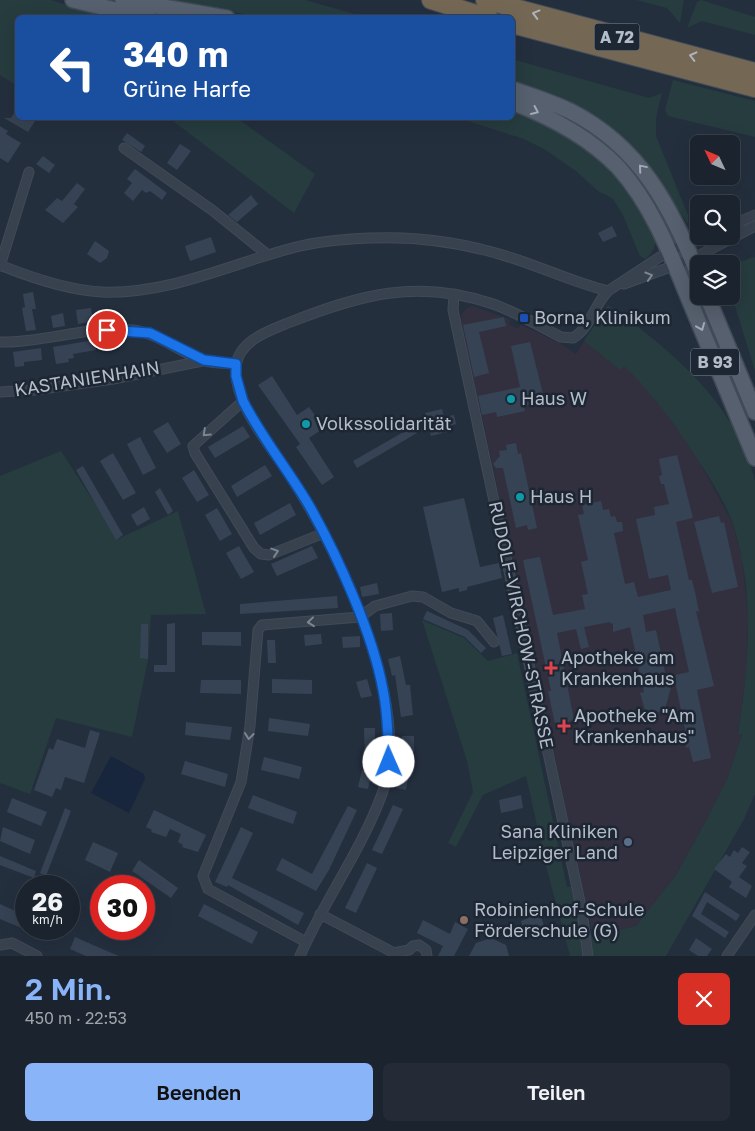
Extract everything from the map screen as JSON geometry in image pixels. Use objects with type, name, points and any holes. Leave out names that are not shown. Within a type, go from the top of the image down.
[{"type":"highway","points":[[430,0],[480,15]]},
{"type":"highway","name":"A 72","points":[[485,0],[755,72]]},
{"type":"highway","name":"A 72","points":[[515,25],[755,88]]},
{"type":"main road","points":[[72,0],[136,15]]},
{"type":"main road","points":[[123,0],[210,15]]},
{"type":"main road","points":[[515,89],[569,110],[601,130],[631,156],[649,177],[669,208],[690,255]]},
{"type":"main road","name":"B 93","points":[[515,103],[557,122],[589,142],[617,166],[633,185],[650,212],[676,266],[755,458]]},
{"type":"main road","name":"B 93","points":[[711,305],[755,412]]},
{"type":"street","points":[[124,148],[246,235],[268,255]]},
{"type":"street","points":[[30,172],[9,231],[0,265],[39,280],[100,292],[148,289],[197,278],[295,248],[338,240],[372,238],[421,239],[480,249],[608,290]]},
{"type":"street","points":[[740,221],[755,215]]},
{"type":"street","points":[[700,255],[755,226]]},
{"type":"street","points":[[300,956],[382,793],[389,762],[388,729],[383,689],[373,652],[324,533],[243,401],[236,376],[236,364],[242,352],[250,342],[279,327],[346,301],[401,290],[431,290],[493,304],[568,339],[580,334],[608,290],[669,252],[690,242]]},
{"type":"street","points":[[622,282],[624,284],[690,260]]},
{"type":"street","name":"RUDOLF-VIRCHOW-STRASSE","points":[[454,294],[452,310],[582,910],[588,956]]},
{"type":"street","points":[[0,342],[46,339],[107,330],[134,331],[150,333],[204,360],[236,364]]},
{"type":"street","name":"KASTANIENHAIN","points":[[0,392],[35,390],[113,378],[204,360]]},
{"type":"street","points":[[243,401],[192,446],[194,453],[254,548],[261,554],[269,555],[324,533]]},
{"type":"street","points":[[306,942],[208,889],[203,876],[241,782],[250,726],[258,630],[262,625],[360,617],[374,606],[412,596],[423,597],[451,613],[476,620],[494,642]]},
{"type":"street","points":[[320,914],[397,954],[419,945],[426,950],[427,956]]},
{"type":"street","points":[[728,956],[755,914]]},
{"type":"street","points":[[2,945],[12,943],[37,956]]},
{"type":"shaded area","points":[[473,306],[511,320],[509,324],[518,329],[521,325],[558,342],[576,354],[584,341],[620,369],[624,365],[664,408],[699,461],[732,522],[742,558],[748,620],[746,674],[738,733],[742,735],[728,777],[676,875],[636,926],[593,936],[484,425],[463,336],[461,315],[467,308]]},
{"type":"green space","points":[[0,0],[51,0],[85,11],[107,15],[15,15],[15,85],[0,75]]},
{"type":"green space","points":[[153,0],[305,0],[358,15],[252,15]]},
{"type":"green space","points":[[636,0],[684,0],[680,23],[667,8]]},
{"type":"green space","points":[[701,0],[755,17],[755,35],[702,21],[687,28],[697,2]]},
{"type":"green space","points":[[515,60],[649,98],[662,93],[656,118],[656,136],[688,215],[688,224],[662,186],[632,149],[515,85]]},
{"type":"green space","points":[[673,80],[755,101],[755,137],[668,116],[665,110]]},
{"type":"green space","points":[[515,108],[553,127],[589,151],[620,181],[646,219],[655,240],[650,254],[645,259],[640,256],[622,213],[612,198],[598,191],[576,171],[544,149],[524,139],[464,120],[515,120]]},
{"type":"green space","points":[[172,120],[240,120],[315,174],[294,213]]},
{"type":"green space","points":[[755,258],[755,371],[735,305],[740,305],[740,262]]},
{"type":"green space","points":[[608,305],[666,349],[717,403],[731,423],[744,448],[755,480],[755,794],[744,819],[666,956],[570,956],[546,866],[526,776],[483,795],[456,847],[448,843],[473,792],[467,761],[422,620],[464,638],[488,661],[517,653],[567,887],[574,886],[583,938],[636,926],[676,875],[728,777],[742,735],[738,734],[747,655],[747,602],[745,576],[733,524],[725,504],[706,473],[674,424],[642,384],[624,366],[620,370],[584,341]]},
{"type":"green space","points":[[61,451],[118,539],[178,511],[206,614],[151,615],[148,660],[132,737],[56,718],[30,794],[0,783],[0,476]]},
{"type":"water","points":[[111,756],[144,774],[145,779],[129,813],[91,793]]},
{"type":"building","points":[[15,112],[15,120],[36,120],[28,132],[4,118],[11,118]]},
{"type":"building","points":[[0,126],[8,131],[6,134],[21,143],[8,163],[0,158]]},
{"type":"building","points":[[127,133],[145,146],[141,152],[122,140]]},
{"type":"building","points":[[180,144],[191,151],[177,170],[167,163]]},
{"type":"building","points":[[43,156],[55,165],[49,173],[36,164]]},
{"type":"building","points":[[135,169],[167,193],[162,200],[150,191],[146,193],[142,190],[133,201],[124,193],[132,183],[127,179]]},
{"type":"building","points":[[77,183],[85,189],[74,204],[78,207],[63,223],[45,210],[57,198],[62,201]]},
{"type":"building","points":[[251,195],[258,204],[237,222],[228,215]]},
{"type":"building","points":[[612,226],[617,236],[603,242],[598,233]]},
{"type":"building","points":[[211,237],[216,252],[190,261],[185,246]]},
{"type":"building","points":[[95,241],[109,251],[107,258],[100,263],[87,254]]},
{"type":"building","points":[[33,292],[36,309],[32,309],[36,330],[26,331],[22,308],[25,307],[23,294]]},
{"type":"building","points":[[91,308],[93,321],[78,324],[76,310]]},
{"type":"building","points":[[63,313],[65,326],[53,328],[51,316]]},
{"type":"building","points":[[504,317],[506,326],[479,332],[489,373],[474,377],[463,325]]},
{"type":"building","points":[[94,340],[96,350],[73,354],[74,358],[68,359],[69,362],[56,364],[53,347]]},
{"type":"building","points":[[530,342],[545,402],[524,406],[525,411],[497,417],[496,412],[482,415],[478,396],[520,387],[511,346]]},
{"type":"building","points":[[41,348],[42,360],[24,362],[24,366],[15,367],[13,352]]},
{"type":"building","points":[[272,376],[297,415],[309,407],[324,428],[309,438],[334,477],[322,485],[296,447],[300,444],[258,385]]},
{"type":"building","points":[[442,409],[444,417],[454,415],[456,424],[446,427],[447,432],[431,436],[425,413]]},
{"type":"building","points":[[410,420],[417,433],[357,468],[353,461],[407,430],[403,424]]},
{"type":"building","points":[[168,422],[181,444],[167,453],[153,431]]},
{"type":"building","points":[[243,426],[250,437],[215,458],[208,447]]},
{"type":"building","points":[[140,437],[156,468],[143,475],[127,444]]},
{"type":"building","name":"Haus H","points":[[516,443],[518,454],[521,453],[537,528],[528,530],[527,525],[516,528],[503,468],[496,468],[493,464],[500,456],[499,451],[507,450],[506,445]]},
{"type":"building","points":[[113,453],[136,493],[123,500],[100,461]]},
{"type":"building","points":[[677,455],[693,518],[676,522],[689,580],[692,580],[695,592],[699,612],[696,611],[714,686],[697,690],[711,758],[693,762],[689,747],[686,748],[684,738],[687,738],[674,677],[665,709],[654,714],[645,710],[640,693],[644,692],[630,627],[613,632],[613,623],[611,624],[610,622],[584,627],[589,647],[581,649],[576,629],[557,633],[574,720],[569,721],[570,725],[561,727],[561,723],[555,724],[548,691],[551,691],[523,560],[540,557],[553,615],[585,609],[582,595],[588,594],[581,562],[588,560],[578,515],[584,514],[582,505],[601,501],[603,510],[609,509],[611,517],[615,516],[617,522],[622,522],[623,531],[614,533],[625,584],[634,582],[638,597],[671,590],[668,575],[649,579],[636,519],[655,515],[654,507],[669,504],[664,484],[661,484],[659,476],[662,475],[659,459]],"holes":[[[675,608],[689,672],[666,677],[656,630],[646,632],[643,615]]]},
{"type":"building","points":[[265,465],[272,476],[237,497],[231,486]]},
{"type":"building","points":[[83,466],[123,535],[116,540],[76,470]]},
{"type":"building","points":[[194,470],[209,495],[197,502],[182,478]]},
{"type":"building","points":[[160,488],[173,511],[168,515],[155,492]]},
{"type":"building","points":[[464,498],[480,567],[499,563],[502,578],[467,587],[467,590],[459,592],[459,588],[442,592],[423,507]]},
{"type":"building","points":[[290,503],[296,515],[260,535],[254,523]]},
{"type":"building","points":[[144,507],[150,519],[137,526],[131,515]]},
{"type":"building","points":[[217,508],[232,534],[220,541],[205,515]]},
{"type":"building","points":[[719,516],[721,523],[724,522],[738,587],[712,593],[694,522]]},
{"type":"building","points":[[239,546],[254,572],[241,579],[226,553]]},
{"type":"building","points":[[312,546],[318,558],[277,576],[271,564]]},
{"type":"building","points":[[377,583],[379,594],[362,597],[360,587]]},
{"type":"building","points":[[337,596],[338,608],[240,614],[240,604]]},
{"type":"building","points":[[427,611],[468,630],[486,648],[481,653],[465,637],[423,619]]},
{"type":"building","points":[[392,613],[393,630],[381,631],[380,614]]},
{"type":"building","points":[[503,615],[512,654],[502,656],[493,618]]},
{"type":"building","points":[[175,623],[175,672],[154,672],[154,665],[167,665],[167,624]]},
{"type":"building","points":[[141,624],[148,624],[148,659],[140,658]]},
{"type":"building","points":[[202,632],[241,632],[241,646],[202,645]]},
{"type":"building","points":[[321,634],[322,644],[305,646],[304,635]]},
{"type":"building","points":[[360,636],[360,647],[343,648],[342,637]]},
{"type":"building","points":[[267,640],[275,640],[276,663],[268,663]]},
{"type":"building","points":[[400,656],[406,685],[410,685],[413,715],[401,717],[395,675],[392,676],[388,659]]},
{"type":"building","points":[[272,679],[312,680],[312,694],[272,693]]},
{"type":"building","points":[[367,679],[372,696],[361,698],[356,682]]},
{"type":"building","points":[[201,680],[241,680],[241,694],[200,693]]},
{"type":"building","points":[[269,718],[310,724],[308,736],[268,731]]},
{"type":"building","points":[[186,722],[232,727],[230,740],[185,735]]},
{"type":"building","points":[[364,728],[375,728],[375,757],[365,758]]},
{"type":"building","points":[[90,730],[100,733],[84,783],[65,777],[61,790],[56,788],[52,797],[34,790],[49,748],[53,750],[57,739],[85,748]]},
{"type":"building","points":[[402,736],[414,736],[414,753],[401,752]]},
{"type":"building","points":[[264,757],[302,767],[299,779],[261,770]]},
{"type":"building","points":[[185,761],[228,774],[225,787],[181,774]]},
{"type":"building","points":[[362,770],[372,772],[368,789],[358,787]]},
{"type":"building","points":[[399,771],[409,773],[406,790],[396,788]]},
{"type":"building","points":[[253,795],[297,812],[293,824],[248,808]]},
{"type":"building","points":[[521,795],[523,808],[501,813],[499,800]]},
{"type":"building","points":[[12,798],[47,812],[41,826],[7,812]]},
{"type":"building","points":[[393,805],[403,809],[382,854],[372,850]]},
{"type":"building","points":[[348,806],[357,810],[329,870],[316,891],[276,870],[282,858],[312,874]]},
{"type":"building","points":[[65,808],[71,811],[46,875],[40,873]]},
{"type":"building","points":[[154,810],[206,835],[198,852],[182,847],[183,845],[178,842],[181,834],[170,829],[166,837],[151,832],[152,830],[146,827]]},
{"type":"building","points":[[3,827],[35,840],[30,854],[0,841]]},
{"type":"building","points":[[241,827],[253,833],[232,878],[304,913],[298,925],[228,885],[227,887],[215,882]]},
{"type":"building","points":[[93,842],[118,853],[110,872],[85,860]]},
{"type":"building","points":[[742,847],[750,852],[742,863],[747,866],[739,877],[752,886],[746,898],[729,887],[732,882],[714,869],[726,854],[730,857],[734,850],[738,853]]},
{"type":"building","points":[[0,856],[36,871],[35,875],[26,875],[0,865]]},
{"type":"building","points":[[139,860],[178,888],[171,898],[155,887],[155,875],[138,875],[132,871]]},
{"type":"building","points":[[367,863],[377,868],[356,913],[345,908]]},
{"type":"building","points":[[705,892],[740,915],[736,921],[707,902],[701,914],[729,932],[725,938],[692,916]]},
{"type":"building","points":[[0,904],[15,911],[15,925],[0,919]]},
{"type":"building","points":[[204,904],[258,932],[252,944],[198,916]]},
{"type":"building","points":[[540,913],[544,926],[524,932],[521,921]]},
{"type":"building","name":"Robinienhof-Schule Förderschule (G)","points":[[423,920],[450,934],[455,922],[468,929],[454,956],[438,956],[443,946],[417,933]]},
{"type":"building","points":[[491,938],[506,945],[509,956],[469,956],[476,943]]},
{"type":"building","points":[[696,938],[712,949],[707,956],[698,956],[689,950]]},
{"type":"building","points":[[80,939],[119,956],[86,956],[70,949],[74,940]]},
{"type":"place","name":"Borna, Klinikum","points":[[524,318]]},
{"type":"place","name":"Haus W","points":[[511,399]]},
{"type":"place","name":"Volkssolidarität","points":[[306,424]]},
{"type":"place","name":"Haus H","points":[[520,497]]},
{"type":"place","name":"Apotheke am Krankenhaus","points":[[551,668]]},
{"type":"place","name":"Apotheke \"Am Krankenhaus\"","points":[[564,726]]},
{"type":"place","name":"Sana Kliniken Leipziger Land","points":[[628,842]]},
{"type":"place","name":"Robinienhof-Schule Förderschule (G)","points":[[464,920]]},
{"type":"route","points":[[107,330],[117,329],[150,333],[204,360],[236,364],[236,376],[243,401],[252,419],[310,507],[342,571],[360,617],[373,652],[383,689],[388,729],[389,762]]}]
